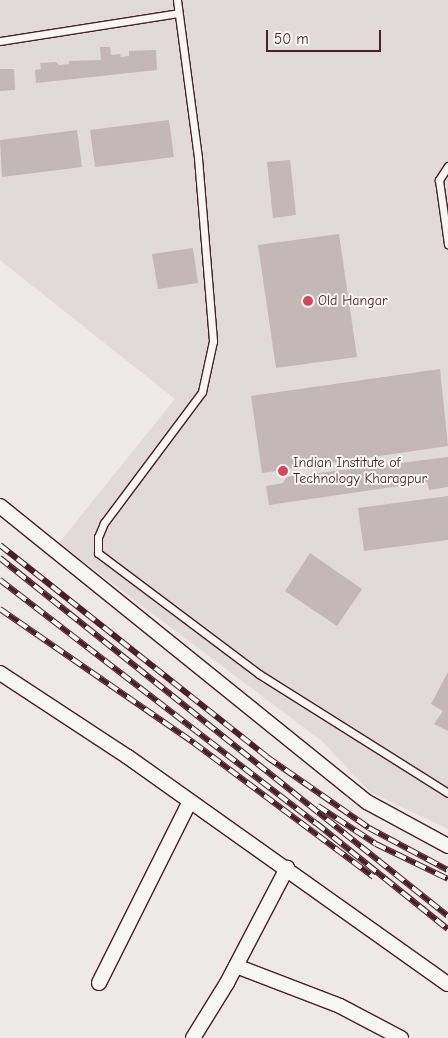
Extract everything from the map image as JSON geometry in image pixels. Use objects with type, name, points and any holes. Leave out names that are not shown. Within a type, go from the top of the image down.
[{"type":"street","points":[[0,506],[367,802],[448,846]]},
{"type":"street","points":[[0,674],[190,800],[448,984]]},
{"type":"street","points":[[99,983],[190,800]]},
{"type":"street","points":[[193,1038],[236,966],[286,868]]},
{"type":"street","points":[[236,966],[340,1006],[396,1037]]},
{"type":"lane","points":[[177,0],[211,296],[210,357],[202,392],[104,523],[98,537],[98,553],[259,674],[448,794]]},
{"type":"lane","points":[[0,41],[178,13]]},
{"type":"lane","points":[[448,166],[439,180],[448,244]]},
{"type":"shaded area","name":"Indian Institute of Technology Kharagpur","points":[[0,0],[448,0],[448,829],[370,792],[323,742],[59,543],[175,399],[0,260]]},
{"type":"building","points":[[100,47],[110,47],[111,55],[120,54],[121,57],[129,56],[129,51],[156,50],[157,70],[36,83],[35,70],[41,69],[40,63],[56,62],[59,65],[69,64],[69,61],[101,60]]},
{"type":"building","points":[[0,69],[14,69],[15,90],[0,91]]},
{"type":"building","points":[[169,120],[174,157],[95,167],[90,130]]},
{"type":"building","points":[[77,130],[82,167],[2,177],[0,140]]},
{"type":"building","points":[[290,160],[296,215],[273,218],[267,162]]},
{"type":"building","name":"Old Hangar","points":[[339,234],[357,357],[276,368],[258,245]]},
{"type":"building","points":[[193,248],[198,283],[158,289],[152,254]]},
{"type":"building","points":[[440,369],[448,446],[262,473],[251,396]]},
{"type":"building","points":[[448,457],[448,487],[429,490],[427,482],[269,505],[266,486],[283,483],[286,477]]},
{"type":"building","points":[[448,496],[448,540],[364,551],[358,508]]},
{"type":"building","points":[[310,553],[362,589],[337,626],[285,591]]},
{"type":"building","points":[[448,672],[448,731],[434,724],[443,711],[431,704]]},
{"type":"railway","points":[[0,545],[267,757],[369,828],[448,870]]},
{"type":"railway","points":[[0,558],[448,916]]},
{"type":"railway","points":[[0,580],[316,823],[448,929]]},
{"type":"railway","points":[[0,609],[194,743],[374,877]]},
{"type":"railway","points":[[318,806],[376,844],[448,879]]},
{"type":"place","name":"Old Hangar","points":[[308,301]]},
{"type":"place","name":"Indian Institute of Technology Kharagpur","points":[[283,471]]}]
